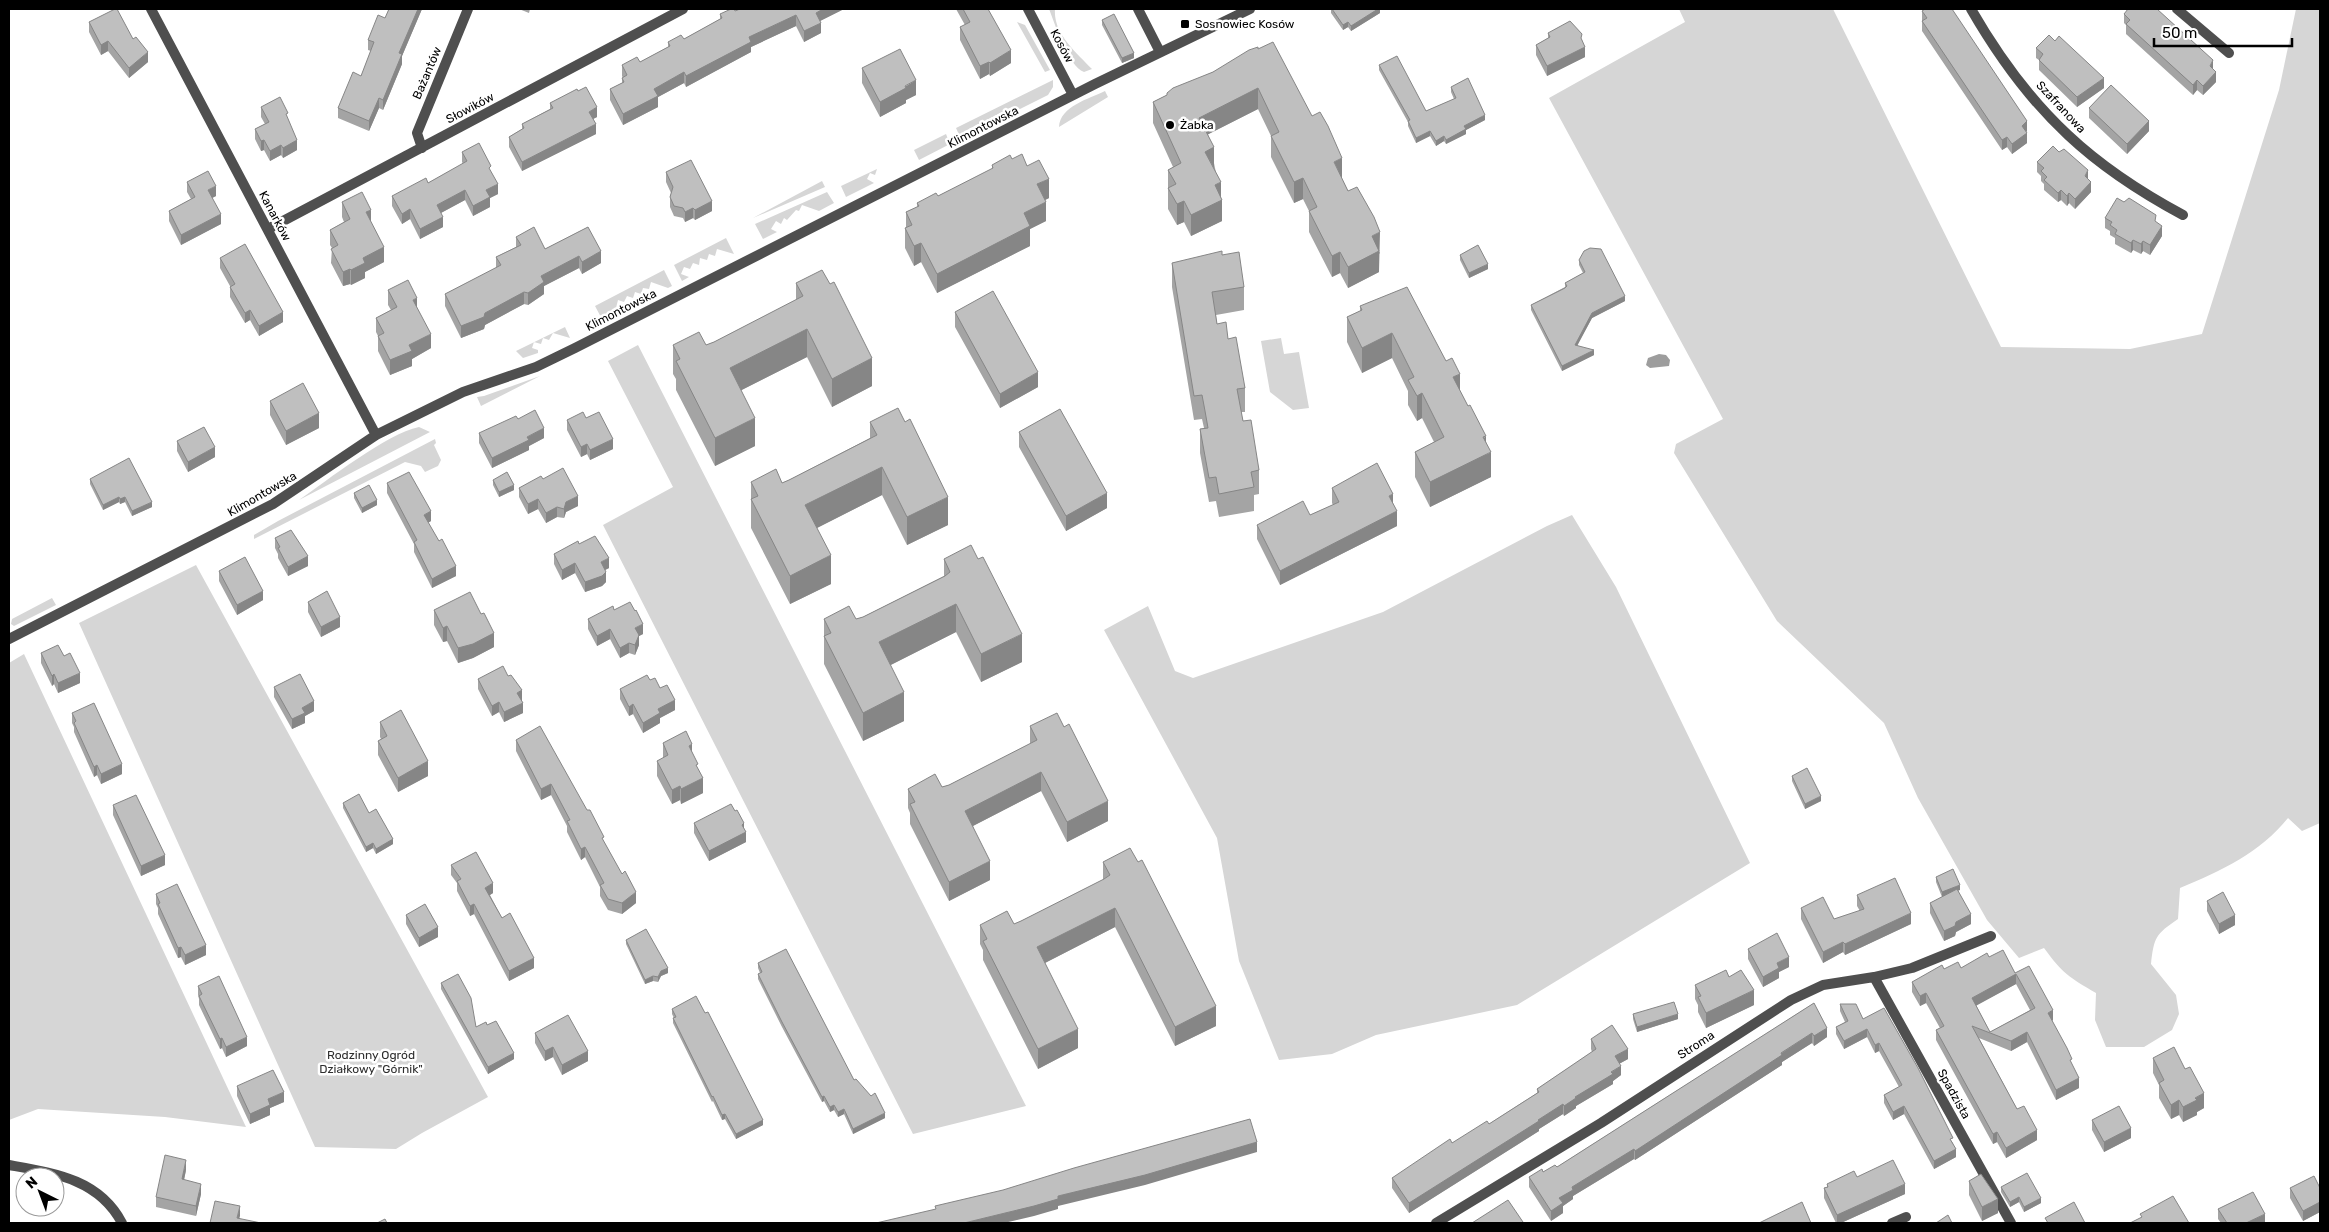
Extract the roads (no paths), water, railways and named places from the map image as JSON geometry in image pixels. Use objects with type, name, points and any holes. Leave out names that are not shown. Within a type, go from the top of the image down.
[{"type":"street","name":"Kanarków","points":[[151,9],[376,435]]},
{"type":"street","name":"Bażantów","points":[[422,148],[416,133],[468,9]]},
{"type":"street","name":"Słowików","points":[[268,228],[683,9]]},
{"type":"street","name":"Kosów","points":[[1028,9],[1073,95]]},
{"type":"street","points":[[1138,9],[1160,52]]},
{"type":"street","name":"Klimontowska","points":[[9,640],[273,504],[376,435],[463,392],[536,367],[575,348],[1073,95],[1250,9]]},
{"type":"street","name":"Szafranowa","points":[[1970,9],[2003,59],[2068,135],[2148,196],[2183,215]]},
{"type":"street","points":[[2178,9],[2229,53]]},
{"type":"street","name":"Stroma","points":[[1436,1223],[1601,1123],[1791,1000],[1823,985],[1874,977],[1912,968],[1992,936]]},
{"type":"street","name":"Spadzista","points":[[1874,977],[2011,1223]]},
{"type":"street","points":[[9,1165],[64,1177],[92,1188],[107,1201],[122,1223]]},
{"type":"street","points":[[1892,1223],[1906,1217]]},
{"type":"place","name":"Sosnowiec Kosów","points":[[1185,24]]},
{"type":"place","name":"Żabka","points":[[1170,125]]},
{"type":"park label","name":"Rodzinny Ogród Działkowy \"Górnik\"","points":[[371,1062]]}]
